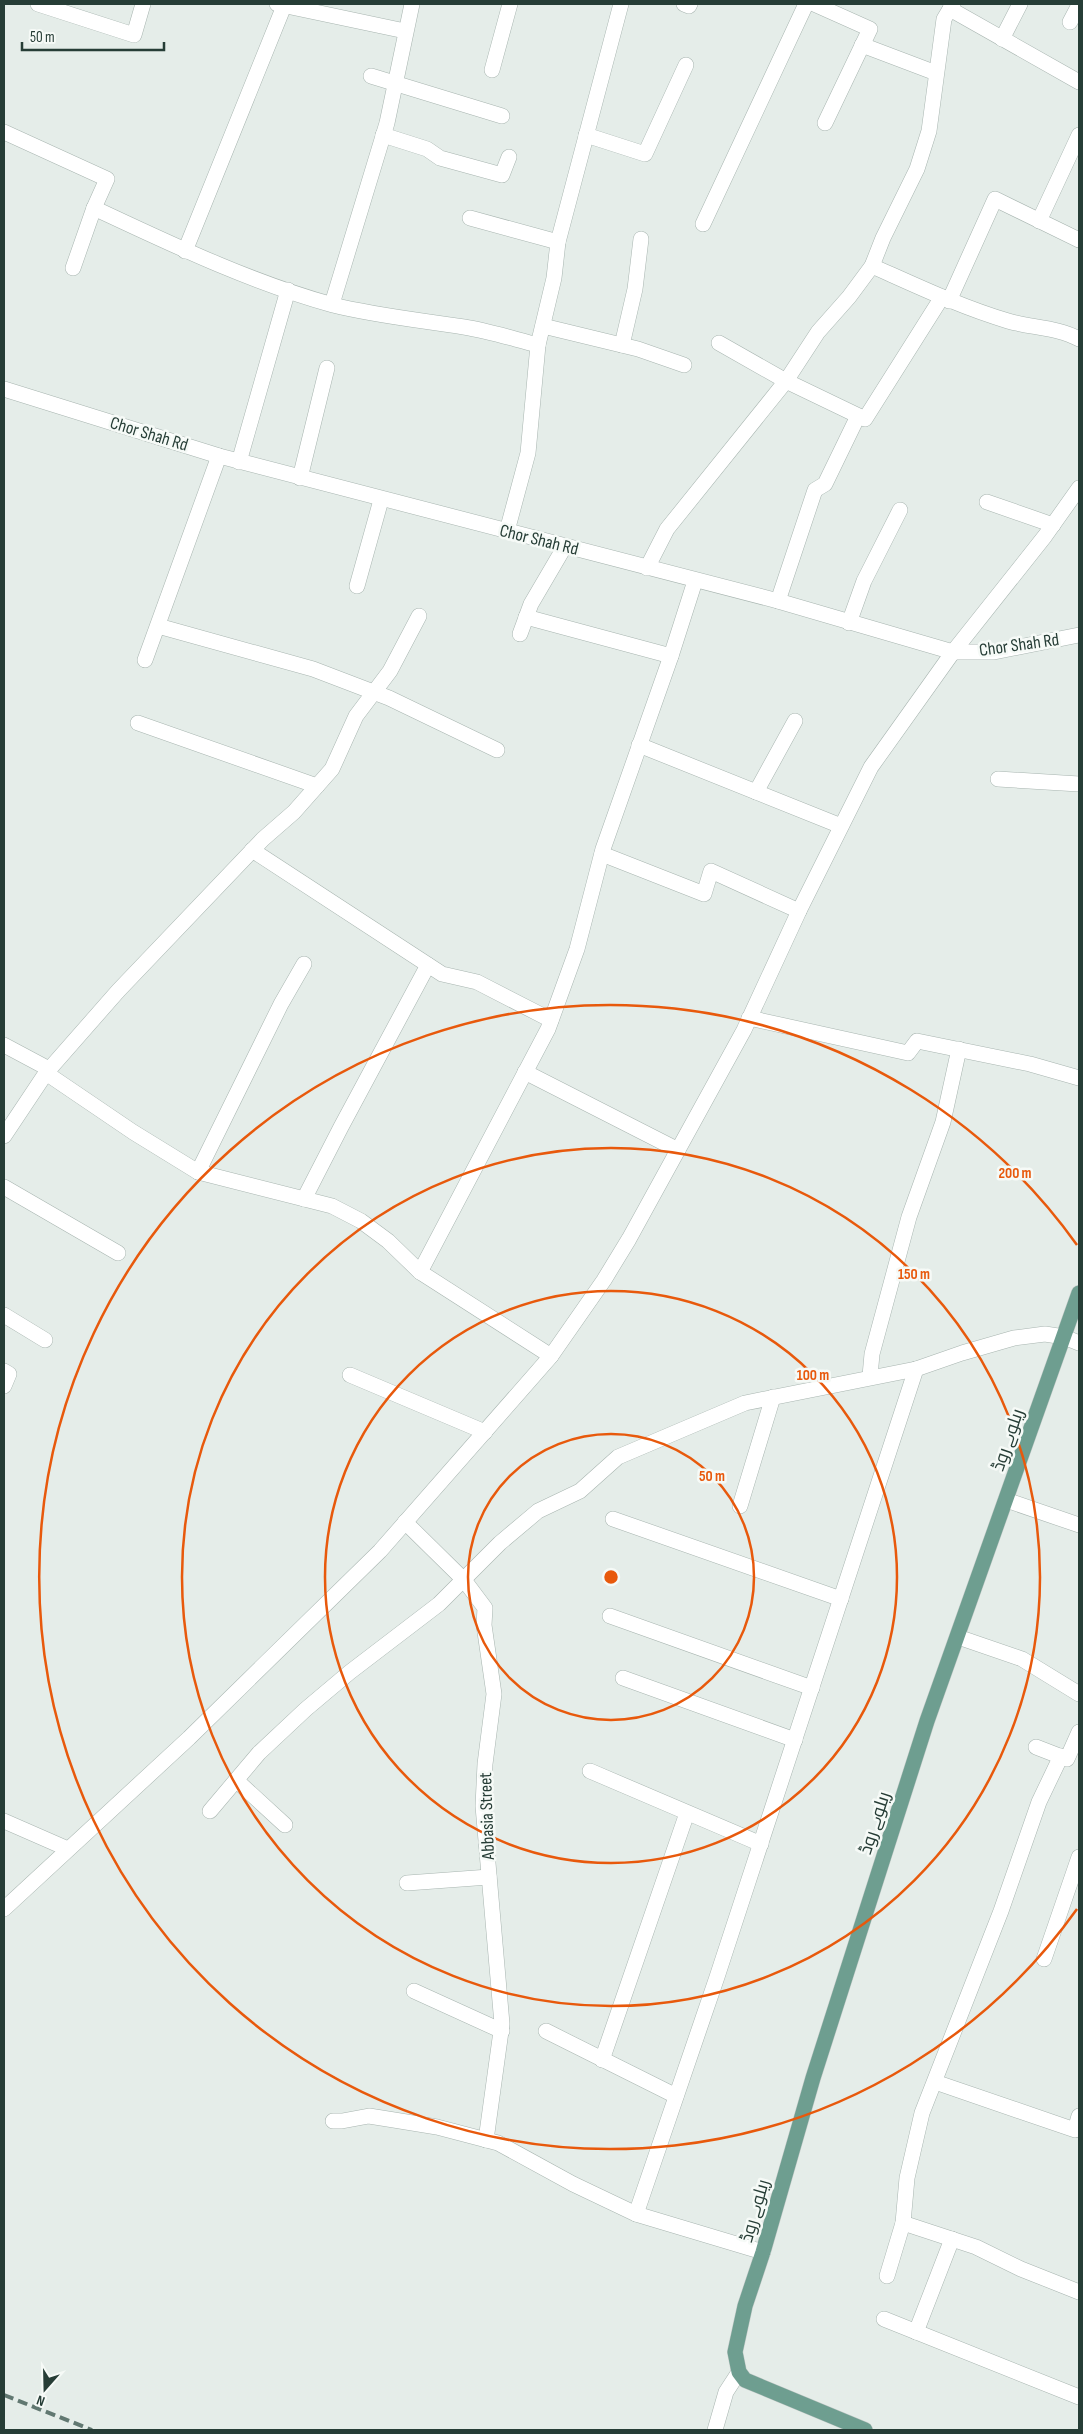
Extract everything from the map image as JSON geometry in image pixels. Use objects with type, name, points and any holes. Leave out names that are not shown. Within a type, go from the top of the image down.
[{"type":"main road","name":"ریلوے روڈ","points":[[739,2372],[735,2352],[745,2306],[763,2252],[813,2078],[927,1721],[1079,1293]]},
{"type":"main road","points":[[739,2372],[745,2380],[752,2384],[865,2430]]},
{"type":"street","points":[[38,4],[134,35],[143,4]]},
{"type":"street","points":[[332,304],[383,135],[412,4]]},
{"type":"street","points":[[492,70],[510,4]]},
{"type":"street","points":[[507,531],[528,453],[538,345],[554,278],[558,242],[621,4]]},
{"type":"street","points":[[684,4],[689,6],[690,4]]},
{"type":"street","points":[[703,224],[806,4]]},
{"type":"street","points":[[814,4],[870,29],[825,123]]},
{"type":"street","points":[[1002,38],[1020,4]]},
{"type":"street","points":[[185,251],[280,5],[405,31]]},
{"type":"street","points":[[1070,22],[1079,5]]},
{"type":"street","points":[[647,568],[667,529],[786,381],[818,332],[849,297],[872,266],[883,238],[918,169],[929,131],[944,19],[951,6],[1079,82]]},
{"type":"street","points":[[862,45],[936,74]]},
{"type":"street","points":[[586,135],[645,154],[686,65]]},
{"type":"street","points":[[371,76],[502,116]]},
{"type":"street","points":[[4,132],[107,179],[94,208],[73,268]]},
{"type":"street","points":[[383,135],[427,149],[440,158],[502,175],[509,157]]},
{"type":"street","points":[[1039,222],[1079,135]]},
{"type":"street","points":[[719,343],[786,381],[865,419],[946,299],[995,199],[1079,240]]},
{"type":"street","points":[[94,208],[185,251],[288,290],[332,304],[377,315],[466,327],[538,345]]},
{"type":"street","points":[[470,218],[558,242]]},
{"type":"street","points":[[622,345],[635,289],[641,239]]},
{"type":"street","points":[[872,266],[946,299],[1010,322],[1068,332],[1079,339]]},
{"type":"street","points":[[239,462],[288,290]]},
{"type":"street","points":[[543,326],[622,345],[684,366]]},
{"type":"street","points":[[300,478],[327,368]]},
{"type":"street","name":"Chor Shah Rd","points":[[4,389],[239,462],[778,601],[953,652],[994,652],[1079,635]]},
{"type":"street","points":[[778,601],[815,490],[825,484],[858,416]]},
{"type":"street","points":[[145,660],[219,456]]},
{"type":"street","points":[[4,1910],[296,1634],[380,1551],[551,1356],[604,1280],[678,1150],[749,1018],[799,911],[871,767],[953,652],[1053,526],[1079,488]]},
{"type":"street","points":[[357,586],[381,500]]},
{"type":"street","points":[[987,502],[1053,526]]},
{"type":"street","points":[[849,623],[864,581],[900,510]]},
{"type":"street","points":[[520,634],[531,604],[565,546]]},
{"type":"street","points":[[420,1272],[505,1116],[552,1020],[577,949],[602,854],[695,581]]},
{"type":"street","points":[[4,1136],[47,1071],[118,991],[252,850],[294,812],[332,769],[356,716],[390,671],[420,616]]},
{"type":"street","points":[[526,617],[671,656]]},
{"type":"street","points":[[158,626],[313,670],[373,692],[497,750]]},
{"type":"street","points":[[756,792],[796,721]]},
{"type":"street","points":[[138,723],[317,786]]},
{"type":"street","points":[[639,745],[841,826]]},
{"type":"street","points":[[998,778],[1079,784]]},
{"type":"street","points":[[252,850],[442,974],[477,982],[552,1020]]},
{"type":"street","points":[[602,854],[704,894],[711,871],[799,911]]},
{"type":"street","points":[[198,1172],[281,1004],[304,964]]},
{"type":"street","points":[[304,1199],[428,965]]},
{"type":"street","points":[[749,1018],[908,1052],[917,1041],[1030,1064],[1079,1078]]},
{"type":"street","points":[[4,1045],[47,1071],[133,1132],[198,1172],[332,1206],[361,1221],[388,1242],[420,1272],[551,1356]]},
{"type":"street","points":[[870,1376],[872,1354],[909,1217],[943,1122],[959,1049]]},
{"type":"street","points":[[525,1072],[678,1150]]},
{"type":"street","points":[[4,1187],[118,1253]]},
{"type":"street","points":[[4,1314],[45,1340]]},
{"type":"street","points":[[210,1811],[258,1753],[306,1710],[350,1672],[439,1604],[500,1543],[538,1512],[580,1491],[618,1457],[745,1403],[870,1376],[916,1369],[1014,1338],[1045,1334],[1064,1337],[1079,1343]]},
{"type":"street","points":[[636,2214],[761,1844],[916,1369]]},
{"type":"street","points":[[4,1371],[10,1374],[4,1386]]},
{"type":"street","points":[[350,1376],[485,1432]]},
{"type":"street","points":[[740,1506],[773,1397]]},
{"type":"street","points":[[1006,1500],[1079,1525]]},
{"type":"street","points":[[613,1519],[841,1599]]},
{"type":"street","name":"Abbasia Street","points":[[405,1522],[464,1580],[484,1608],[484,1625],[494,1694],[483,1806],[498,1959],[502,2031],[486,2140]]},
{"type":"street","points":[[610,1616],[812,1688]]},
{"type":"street","points":[[958,1637],[1022,1659],[1079,1694]]},
{"type":"street","points":[[623,1678],[795,1740]]},
{"type":"street","points":[[1036,1747],[1067,1759],[1079,1732]]},
{"type":"street","points":[[887,2276],[904,2223],[907,2178],[922,2113],[1001,1911],[1039,1802],[1061,1756]]},
{"type":"street","points":[[590,1770],[761,1844]]},
{"type":"street","points":[[236,1780],[285,1824]]},
{"type":"street","points":[[602,2060],[688,1813]]},
{"type":"street","points":[[4,1821],[68,1849]]},
{"type":"street","points":[[1044,1959],[1079,1857]]},
{"type":"street","points":[[407,1883],[489,1877]]},
{"type":"street","points":[[414,1991],[502,2031]]},
{"type":"street","points":[[546,2031],[676,2096]]},
{"type":"street","points":[[935,2082],[1075,2130],[1079,2117]]},
{"type":"street","points":[[333,2120],[342,2121],[369,2116],[437,2127],[498,2143],[573,2184],[636,2214],[763,2252]]},
{"type":"street","points":[[904,2223],[976,2247],[1021,2269],[1079,2292]]},
{"type":"street","points":[[916,2332],[952,2239]]},
{"type":"street","points":[[884,2320],[1078,2392]]},
{"type":"street","points":[[715,2430],[726,2392],[739,2372]]},
{"type":"railway","points":[[4,2395],[92,2430]]}]
